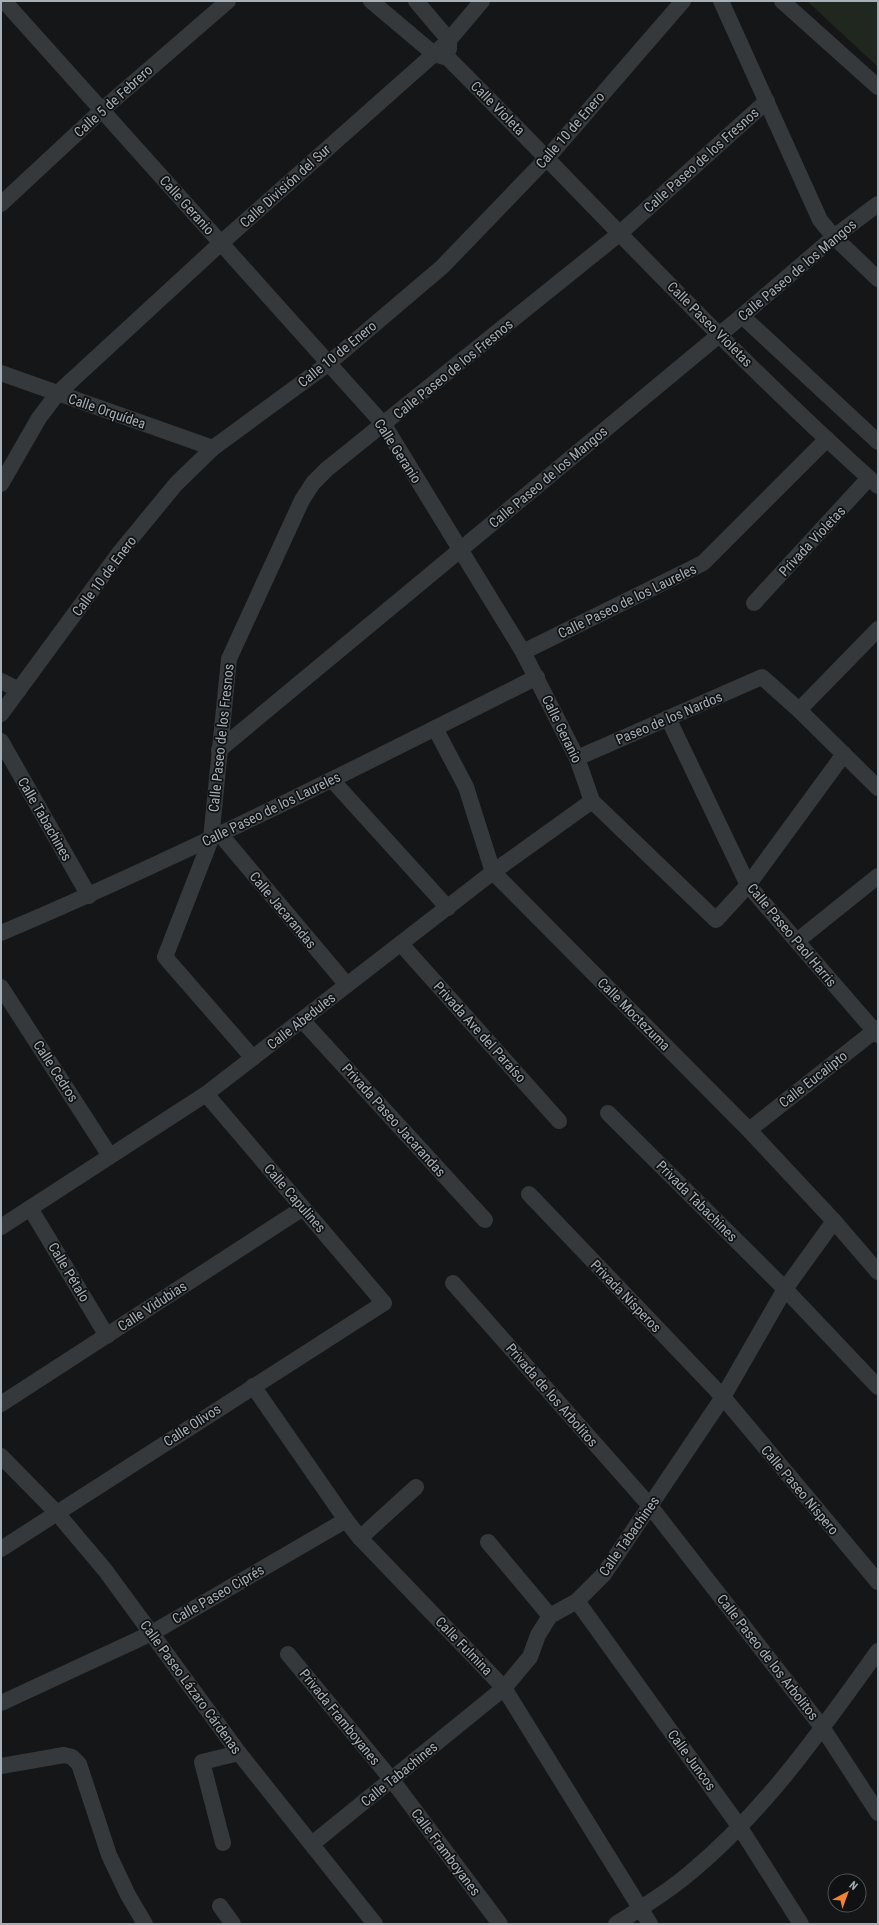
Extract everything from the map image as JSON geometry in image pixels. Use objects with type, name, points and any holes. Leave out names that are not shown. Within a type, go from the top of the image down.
[{"type":"street","name":"Calle Geranio","points":[[4,1],[384,425],[537,677],[577,758],[592,801],[716,920],[748,885]]},
{"type":"street","name":"Calle 5 de Febrero","points":[[1,204],[102,110],[228,1]]},
{"type":"street","name":"Calle Violeta","points":[[371,1],[441,56],[548,157]]},
{"type":"street","points":[[416,1],[449,40]]},
{"type":"street","name":"Calle División del Sur","points":[[1,484],[39,418],[58,394],[221,243],[441,56],[449,40],[482,1]]},
{"type":"street","name":"Calle 10 de Enero","points":[[1,714],[120,552],[176,484],[214,448],[329,363],[442,267],[548,157],[683,1]]},
{"type":"street","points":[[721,1],[820,220],[834,237],[878,279]]},
{"type":"street","points":[[782,1],[878,87]]},
{"type":"street","name":"Calle Paseo de los Fresnos","points":[[215,836],[219,750],[229,659],[302,500],[313,483],[327,469],[384,425],[619,234],[767,100]]},
{"type":"street","name":"Calle Paseo Violetas","points":[[548,157],[619,234],[719,335],[874,482]]},
{"type":"street","name":"Calle Paseo de los Mangos","points":[[219,750],[742,316],[834,237],[878,204]]},
{"type":"street","name":"Calle Paseo Violetas","points":[[742,316],[878,442]]},
{"type":"street","name":"Calle Orquídea","points":[[2,375],[214,448]]},
{"type":"street","name":"Calle Paseo de los Laureles","points":[[523,652],[703,563],[827,439]]},
{"type":"street","name":"Privada Violetas","points":[[754,604],[874,482]]},
{"type":"street","points":[[876,634],[799,710],[878,788]]},
{"type":"street","name":"Calle Paseo de los Laureles","points":[[1,933],[89,896],[215,836],[332,780],[537,677]]},
{"type":"street","name":"Paseo de los Nardos","points":[[577,758],[762,677],[799,710]]},
{"type":"street","points":[[1,681],[18,690]]},
{"type":"street","name":"Calle Paseo Paol Harris","points":[[668,718],[748,885],[877,1031]]},
{"type":"street","name":"Calle Moctezuma","points":[[435,728],[466,787],[493,872],[749,1130],[834,1221],[878,1272]]},
{"type":"street","name":"Calle Tabachines","points":[[1,741],[89,896]]},
{"type":"street","points":[[748,885],[844,754]]},
{"type":"street","points":[[332,780],[448,908]]},
{"type":"street","name":"Calle Abedules","points":[[1,1226],[206,1094],[493,872],[592,801]]},
{"type":"street","points":[[215,836],[165,957],[253,1058]]},
{"type":"street","name":"Calle Jacarandas","points":[[215,836],[347,985]]},
{"type":"street","points":[[797,941],[878,876]]},
{"type":"street","name":"Privada Ave del Paraíso","points":[[401,944],[559,1121]]},
{"type":"street","name":"Calle Cedros","points":[[1,987],[110,1156]]},
{"type":"street","name":"Privada Paseo Jacarandas","points":[[302,1020],[485,1220]]},
{"type":"street","name":"Calle Eucalipto","points":[[749,1130],[877,1031]]},
{"type":"street","name":"Calle Capulines","points":[[206,1094],[384,1303]]},
{"type":"street","name":"Privada Tabachines","points":[[608,1113],[785,1289],[878,1387]]},
{"type":"street","name":"Privada Nísperos","points":[[529,1194],[723,1397]]},
{"type":"street","name":"Calle Pétalo","points":[[30,1208],[107,1336]]},
{"type":"street","name":"Calle Vidubias","points":[[1,1404],[303,1208]]},
{"type":"street","name":"Calle Tabachines","points":[[312,1844],[504,1688],[530,1657],[538,1635],[550,1616],[577,1601],[604,1574],[723,1397],[785,1289],[834,1221]]},
{"type":"street","name":"Privada de los Arbolitos","points":[[453,1283],[650,1506]]},
{"type":"street","name":"Calle Olivos","points":[[1,1549],[56,1512],[384,1303]]},
{"type":"street","name":"Calle Fulmina","points":[[253,1386],[360,1538],[504,1688],[650,1924]]},
{"type":"street","name":"Calle Paseo Níspero","points":[[723,1397],[878,1582]]},
{"type":"street","name":"Calle Paseo Lázaro Cárdenas","points":[[1,1456],[56,1512],[105,1570],[152,1632],[239,1753],[375,1924]]},
{"type":"street","points":[[360,1538],[416,1487]]},
{"type":"street","name":"Calle Paseo de los Arbolitos","points":[[650,1506],[822,1727],[878,1813]]},
{"type":"street","name":"Calle Paseo Ciprés","points":[[1,1703],[152,1632],[346,1520]]},
{"type":"street","points":[[488,1542],[550,1616]]},
{"type":"street","name":"Calle Juncos","points":[[577,1601],[739,1826],[800,1924]]},
{"type":"street","points":[[616,1924],[690,1873],[739,1826],[775,1786],[822,1727],[878,1651]]},
{"type":"street","name":"Privada Framboyanes","points":[[288,1654],[392,1780]]},
{"type":"street","points":[[223,1843],[202,1762],[239,1753]]},
{"type":"street","points":[[1,1766],[64,1755],[72,1757],[79,1764],[109,1855],[128,1895],[145,1924]]},
{"type":"street","name":"Calle Framboyanes","points":[[392,1780],[500,1924]]},
{"type":"street","points":[[220,1906],[233,1924]]},
{"type":"shaded area","points":[[807,1],[878,1],[878,67]]}]
